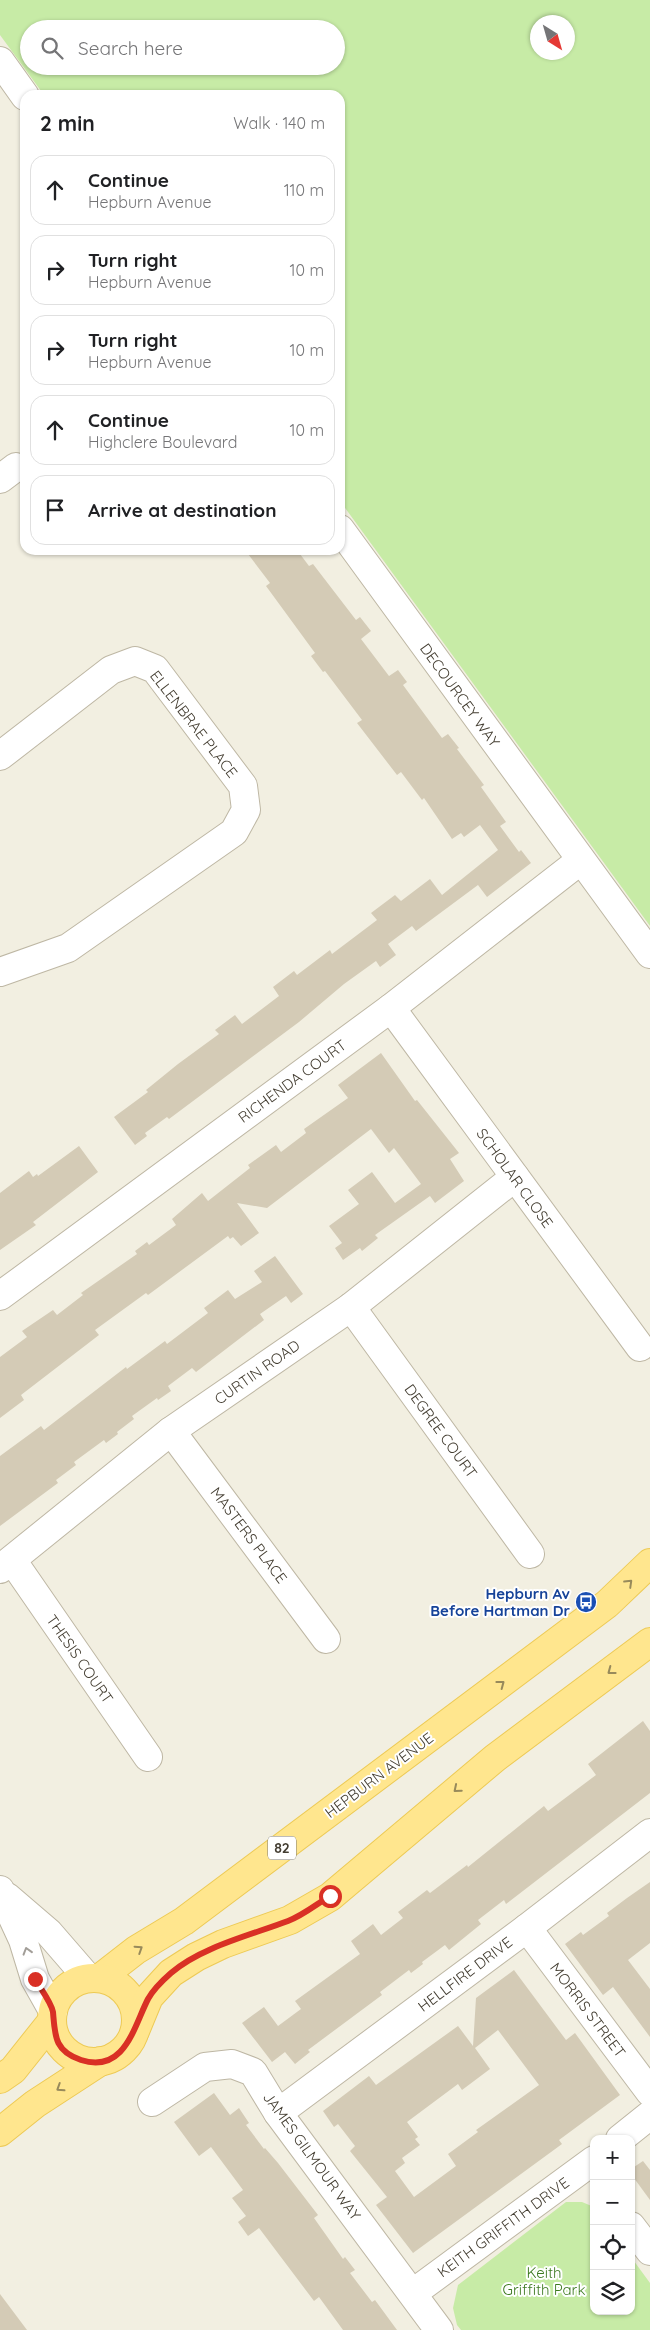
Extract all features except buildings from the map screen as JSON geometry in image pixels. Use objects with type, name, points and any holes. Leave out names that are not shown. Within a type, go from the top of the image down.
[{"type":"main road","name":"HEPBURN AVENUE","points":[[0,2079],[12,2070],[52,2016],[58,1997],[69,1986],[94,1978],[184,1921],[607,1604],[650,1563]]},
{"type":"main road","points":[[0,2132],[36,2104],[101,2061],[116,2056],[128,2045],[149,1997],[171,1973],[196,1957],[223,1944],[290,1920],[330,1896],[495,1758],[650,1642]]},
{"type":"main road","points":[[94,1978],[112,1981],[124,1990],[132,2002],[136,2016],[135,2030]]},
{"type":"main road","points":[[52,2016],[55,2036],[63,2049],[81,2060],[101,2061]]},
{"type":"street","points":[[0,61],[21,90]]},
{"type":"street","name":"DECOURCEY WAY","points":[[345,536],[650,954]]},
{"type":"street","name":"ELLENBRAE PLACE","points":[[0,756],[111,670],[135,661],[155,669],[243,786],[246,810],[234,832],[68,948],[0,972]]},
{"type":"street","name":"RICHENDA COURT","points":[[0,1296],[391,1008],[580,860]]},
{"type":"street","name":"SCHOLAR CLOSE","points":[[391,1008],[640,1347]]},
{"type":"street","name":"CURTIN ROAD","points":[[6,1565],[171,1431],[351,1307],[515,1178]]},
{"type":"street","name":"DEGREE COURT","points":[[351,1307],[530,1554]]},
{"type":"street","name":"MASTERS PLACE","points":[[171,1431],[326,1640]]},
{"type":"street","name":"THESIS COURT","points":[[6,1565],[148,1757]]},
{"type":"street","name":"HELLFIRE DRIVE","points":[[278,2112],[527,1928],[650,1833]]},
{"type":"street","points":[[1,1891],[49,1933],[94,1978]]},
{"type":"street","points":[[1,1891],[23,1940],[35,1979],[52,2016]]},
{"type":"street","name":"MORRIS STREET","points":[[527,1928],[650,2092]]},
{"type":"street","name":"JAMES GILMOUR WAY","points":[[152,2102],[205,2067],[232,2064],[253,2072],[278,2112],[439,2330]]},
{"type":"street","points":[[625,2135],[650,2115]]},
{"type":"street","name":"KEITH GRIFFITH DRIVE","points":[[413,2293],[590,2168]]},
{"type":"street","points":[[635,2231],[650,2252]]},
{"type":"green space","points":[[0,0],[650,0],[650,926],[345,508],[345,90],[40,90],[29,75],[345,75],[345,20],[20,20],[20,62],[0,35]]},
{"type":"green space","name":"Keith Griffith Park","points":[[566,2202],[582,2202],[590,2205],[590,2315],[635,2315],[635,2262],[650,2283],[650,2330],[461,2330],[457,2325],[453,2308],[458,2285]]},
{"type":"place","name":"Hepburn Av Before Hartman Dr","points":[[586,1602]]},
{"type":"route","points":[[35,1979],[53,2011],[53,2031],[63,2049],[81,2060],[90,2062],[101,2061],[116,2056],[128,2045],[149,1997],[171,1973],[196,1957],[223,1944],[290,1920],[330,1896]]}]
